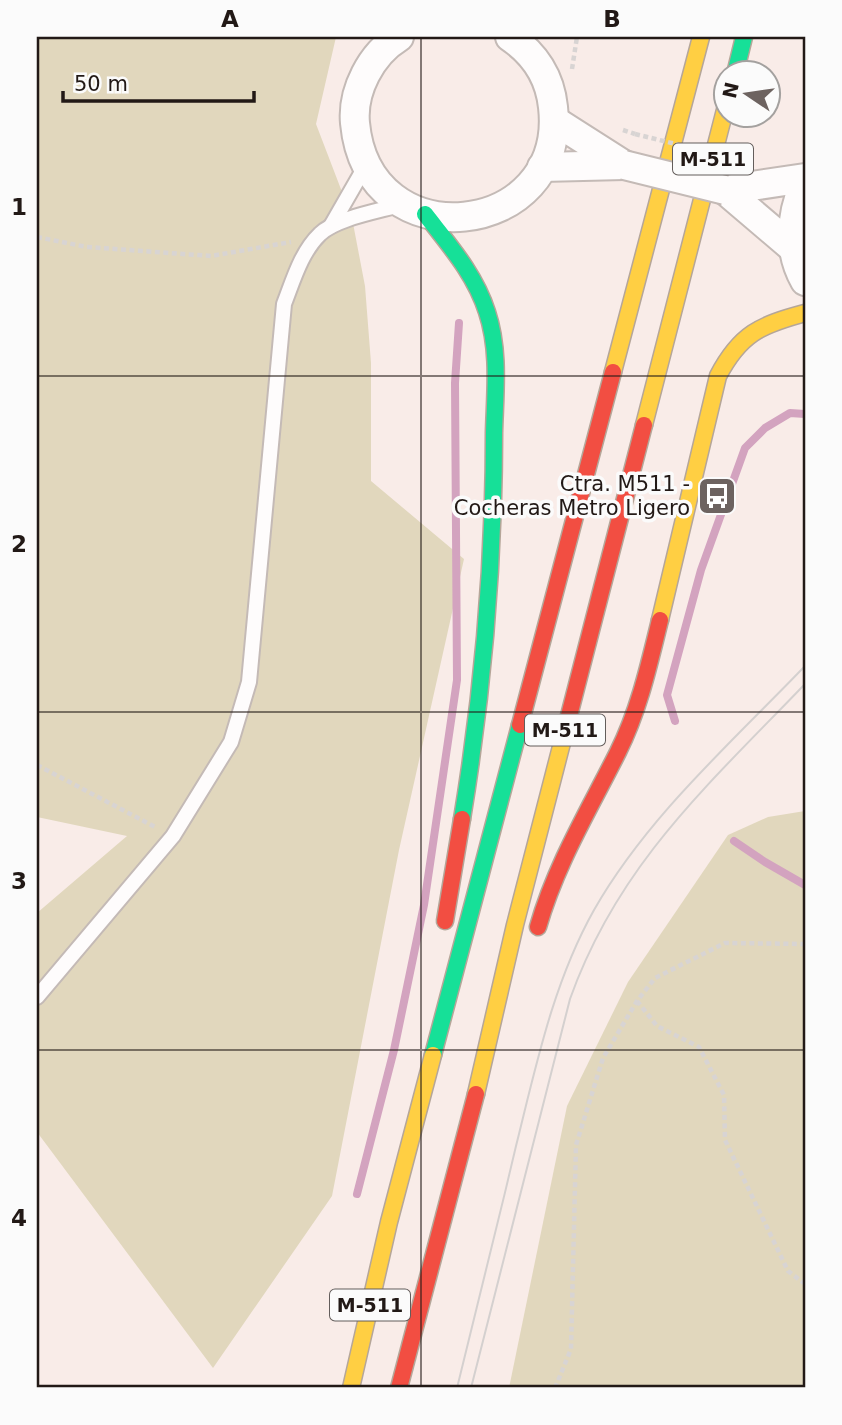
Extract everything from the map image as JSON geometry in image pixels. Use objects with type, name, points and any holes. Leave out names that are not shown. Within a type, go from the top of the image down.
[{"type":"highway","name":"M-511","points":[[351,1388],[389,1222],[701,37]]},
{"type":"highway","points":[[738,60],[744,37]]},
{"type":"highway","name":"M-511","points":[[399,1388],[489,1045],[515,925],[720,130]]},
{"type":"highway","points":[[414,209],[465,264],[487,311],[495,345],[491,573],[468,783],[454,880],[442,935]]},
{"type":"highway","points":[[534,941],[547,895],[575,833],[620,750],[644,687],[719,376],[739,341],[764,326],[805,313]]},
{"type":"highway","points":[[489,1045],[520,976]]},
{"type":"highway","points":[[389,1222],[408,1100],[423,1031]]},
{"type":"street","points":[[395,38],[377,56],[365,75],[357,97],[355,120],[358,143],[366,165],[388,193],[414,209],[447,219],[492,211],[512,201],[529,186],[542,167],[551,145],[555,121],[551,93],[541,67],[523,46],[510,37]]},
{"type":"street","points":[[555,121],[624,165]]},
{"type":"street","points":[[542,167],[624,165],[725,190],[805,180],[792,224],[793,248],[805,281]]},
{"type":"street","points":[[725,190],[793,248]]},
{"type":"lane","points":[[37,997],[173,836],[231,743],[249,682],[284,304],[303,258],[325,230],[366,165]]},
{"type":"lane","points":[[325,230],[414,209]]},
{"type":"path","points":[[572,75],[577,37]]},
{"type":"path","points":[[615,127],[753,163]]},
{"type":"path","points":[[37,237],[87,247],[211,256],[276,245],[325,230]]},
{"type":"path","points":[[37,765],[173,836]]},
{"type":"path","points":[[555,1388],[571,1349],[576,1145],[603,1058],[637,1001],[655,978],[725,943],[805,944]]},
{"type":"path","points":[[637,1001],[657,1026],[699,1047],[723,1095],[725,1140],[788,1271],[805,1284]]},
{"type":"shaded area","points":[[37,37],[336,37],[316,124],[352,218],[365,286],[371,363],[371,481],[464,559],[399,850],[332,1196],[213,1368],[37,1132],[37,913],[127,836],[37,817]]},
{"type":"shaded area","points":[[805,811],[805,1388],[509,1388],[567,1106],[628,982],[728,835],[768,817]]},
{"type":"waterway","points":[[357,1194],[394,1050],[424,905],[457,680],[455,383],[459,323]]},
{"type":"waterway","points":[[675,721],[667,695],[701,570],[745,448],[765,428],[790,413],[805,414]]},
{"type":"waterway","points":[[734,841],[805,885]]},
{"type":"tram line","points":[[457,1388],[539,1055],[567,966],[580,938],[615,876],[639,843],[692,782],[805,666]]},
{"type":"tram line","points":[[471,1388],[570,999],[590,951],[613,907],[670,828],[805,684]]},
{"type":"traffic: fast","points":[[738,60],[744,37]]},
{"type":"traffic: fast","points":[[425,214],[461,260],[476,285],[491,327],[495,357],[489,578],[476,723],[462,819]]},
{"type":"traffic: fast","points":[[433,1055],[520,725]]},
{"type":"traffic: slow","points":[[613,372],[701,37]]},
{"type":"traffic: slow","points":[[644,425],[720,130]]},
{"type":"traffic: slow","points":[[660,620],[718,376],[735,350],[753,333],[805,313]]},
{"type":"traffic: slow","points":[[476,1094],[515,925],[564,735]]},
{"type":"traffic: slow","points":[[351,1388],[389,1222],[433,1055]]},
{"type":"traffic: jam","points":[[520,725],[613,372]]},
{"type":"traffic: jam","points":[[564,735],[644,425]]},
{"type":"traffic: jam","points":[[538,927],[554,881],[632,720],[660,620]]},
{"type":"traffic: jam","points":[[445,921],[462,819]]},
{"type":"traffic: jam","points":[[399,1388],[476,1094]]},
{"type":"place","name":"Ctra. M511 - Cocheras Metro Ligero","points":[[717,496]]}]
